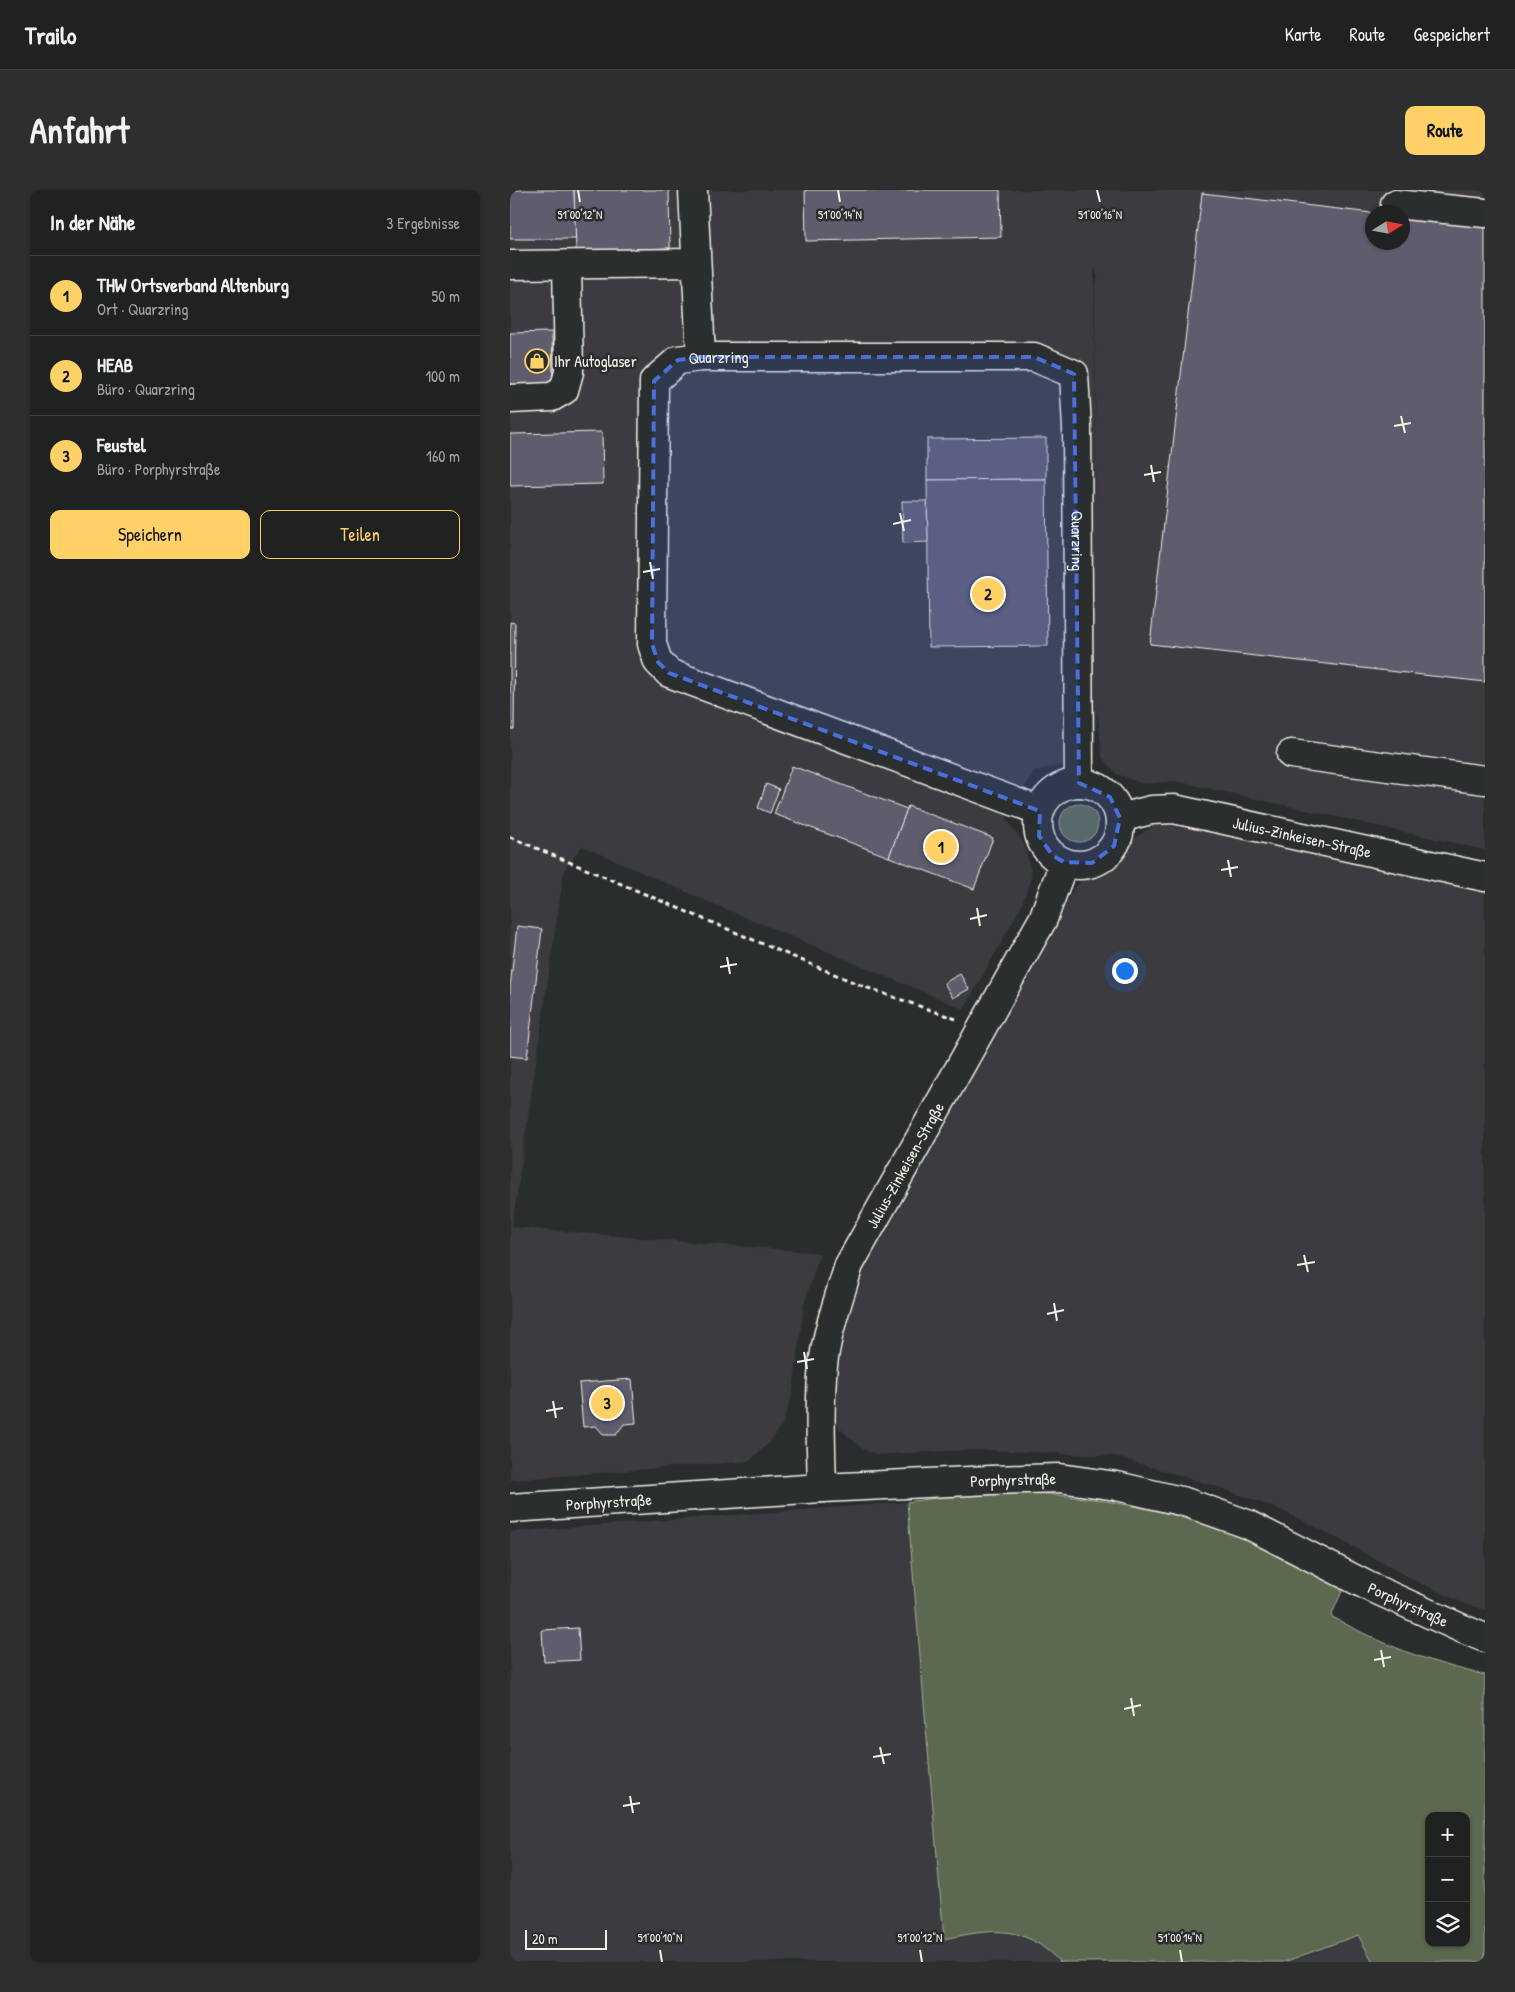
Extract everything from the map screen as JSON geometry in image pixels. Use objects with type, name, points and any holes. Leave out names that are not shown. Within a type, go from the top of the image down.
[{"type":"street","points":[[693,190],[701,357]]},
{"type":"street","points":[[1395,204],[1485,213]]},
{"type":"street","points":[[510,265],[696,263]]},
{"type":"street","points":[[510,398],[552,397],[564,390],[569,372],[567,265]]},
{"type":"street","name":"Quarzring","points":[[1040,811],[669,673],[658,662],[652,644],[654,381],[678,360],[701,357],[1034,357],[1074,374],[1077,428],[1079,782]]},
{"type":"street","points":[[1291,754],[1485,780]]},
{"type":"street","points":[[1079,782],[1091,784],[1101,789],[1110,797],[1120,818],[1119,832],[1114,846],[1105,856],[1092,863],[1078,865],[1064,862],[1053,856],[1039,836],[1038,824],[1040,811],[1045,800],[1055,790],[1079,782]]},
{"type":"street","name":"Julius-Zinkeisen-Straße","points":[[1120,818],[1151,810],[1174,809],[1485,877]]},
{"type":"street","name":"Julius-Zinkeisen-Straße","points":[[822,1488],[820,1428],[824,1364],[834,1313],[849,1265],[1043,919],[1064,862]]},
{"type":"street","name":"Porphyrstraße","points":[[510,1508],[822,1488],[1058,1478],[1117,1486],[1185,1502],[1247,1524],[1368,1586],[1485,1638]]},
{"type":"path","points":[[510,837],[865,987],[982,1028]]},
{"type":"highlighted area","points":[[701,357],[1034,357],[1074,374],[1079,783],[1110,797],[1120,818],[1114,846],[1092,863],[1064,862],[1053,856],[1039,836],[1040,811],[669,673],[658,662],[652,644],[654,381],[678,360]]},
{"type":"shaded area","points":[[510,190],[1485,190],[1485,850],[1175,781],[1143,784],[1116,774],[1102,757],[1097,709],[1095,759],[1034,771],[1006,819],[1024,844],[1032,874],[1022,905],[964,1009],[716,905],[582,846],[564,870],[512,1227],[820,1253],[804,1305],[793,1392],[783,1423],[769,1443],[750,1461],[510,1480]],"holes":[[[1094,268],[1098,277],[1095,285],[1096,508]]]},
{"type":"shaded area","points":[[1175,824],[1485,892],[1485,1610],[1463,1603],[1414,1580],[1320,1529],[1278,1509],[1224,1489],[1114,1456],[986,1450],[876,1455],[863,1449],[838,1427],[836,1397],[839,1364],[846,1325],[863,1273],[1051,936],[1074,888],[1083,880],[1102,872],[1116,862],[1132,840],[1153,826]]},
{"type":"shaded area","points":[[907,1502],[944,1938],[983,1931],[1017,1933],[1047,1949],[1060,1962],[510,1962],[510,1532]]},
{"type":"shaded area","points":[[1358,1935],[1373,1962],[1284,1962],[1305,1956]]},
{"type":"green space","points":[[1079,804],[1093,809],[1098,823],[1093,837],[1079,842],[1065,837],[1060,823],[1065,809]]},
{"type":"green space","points":[[1021,1492],[1108,1501],[1193,1521],[1248,1540],[1344,1587],[1331,1616],[1349,1626],[1406,1652],[1445,1665],[1485,1675],[1485,1962],[1373,1962],[1358,1935],[1284,1962],[1060,1962],[1046,1949],[1033,1941],[1006,1932],[977,1933],[944,1939],[907,1502],[957,1495]]},
{"type":"building","points":[[510,190],[574,190],[576,239],[510,239]]},
{"type":"building","points":[[574,190],[669,190],[670,248],[576,251]]},
{"type":"building","points":[[805,190],[1000,190],[1001,237],[806,241]]},
{"type":"building","points":[[1202,193],[1365,212],[1365,250],[1410,250],[1410,218],[1485,226],[1485,682],[1150,644]]},
{"type":"building","points":[[552,332],[553,384],[510,385],[510,333]]},
{"type":"building","points":[[602,432],[603,484],[510,486],[510,434]]},
{"type":"building","points":[[1046,438],[1046,479],[927,480],[927,439]]},
{"type":"building","points":[[1046,479],[1048,646],[929,647],[927,480]]},
{"type":"building","points":[[902,501],[927,501],[928,542],[903,543]]},
{"type":"building","points":[[510,622],[515,623],[514,729],[510,729]]},
{"type":"building","points":[[792,766],[907,809],[889,857],[774,814]]},
{"type":"building","points":[[766,784],[779,789],[770,813],[758,808]]},
{"type":"building","points":[[908,806],[993,838],[974,889],[889,857]]},
{"type":"building","points":[[517,926],[542,929],[527,1058],[510,1056],[510,987]]},
{"type":"building","points":[[960,974],[969,989],[953,998],[944,983]]},
{"type":"building","points":[[632,1379],[636,1423],[624,1424],[616,1435],[604,1435],[596,1426],[583,1427],[579,1383]]},
{"type":"building","points":[[578,1628],[580,1660],[544,1662],[542,1630]]},
{"type":"place","name":"Ihr Autoglaser","points":[[537,361]]},
{"type":"place","name":"HEAB","points":[[988,594]]},
{"type":"place","name":"THW Ortsverband Altenburg","points":[[941,847]]},
{"type":"place","name":"Feustel","points":[[607,1403]]}]
